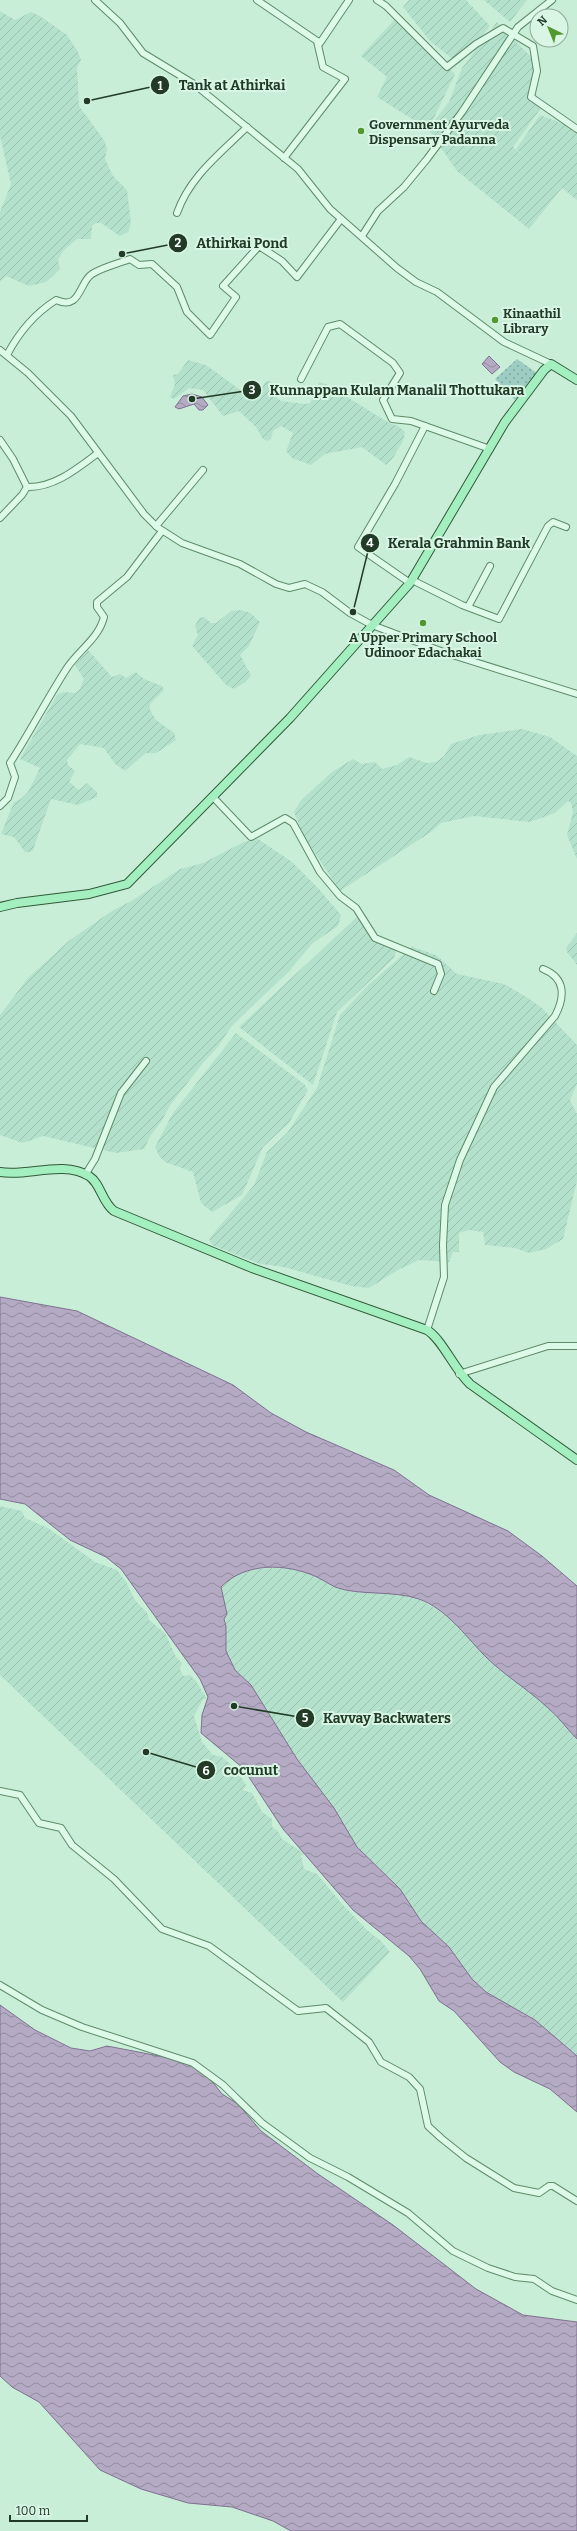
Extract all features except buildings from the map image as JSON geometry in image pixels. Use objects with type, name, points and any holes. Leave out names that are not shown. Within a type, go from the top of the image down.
[{"type":"main road","points":[[0,907],[17,903],[89,894],[127,884],[290,718],[411,582],[510,416],[550,364],[577,380]]},
{"type":"main road","points":[[0,1172],[61,1169],[85,1175],[95,1182],[108,1207],[121,1214],[252,1268],[427,1330],[438,1341],[459,1374],[470,1384],[577,1460]]},
{"type":"street","points":[[95,0],[120,23],[143,53],[194,84],[284,158],[306,177],[330,209],[416,282],[437,292],[504,342],[550,364]]},
{"type":"street","points":[[257,0],[320,43],[349,0]]},
{"type":"street","points":[[376,0],[386,6],[447,67],[476,44],[503,28],[533,46],[537,71],[531,97],[577,129]]},
{"type":"street","points":[[362,236],[378,211],[404,187],[427,159],[466,106],[512,34],[518,27],[552,0]]},
{"type":"street","points":[[284,158],[346,78],[323,67],[317,41]]},
{"type":"street","points":[[177,213],[186,192],[205,166],[247,127]]},
{"type":"street","points":[[7,355],[26,326],[44,308],[56,300],[66,303],[72,300],[84,288],[86,279],[91,274],[130,259],[139,265],[152,264],[177,287],[187,312],[210,335],[236,297],[223,286],[259,246],[282,261],[297,277],[341,218]]},
{"type":"street","points":[[301,379],[328,327],[340,324],[393,363],[400,373],[383,400],[392,418],[425,426],[490,449]]},
{"type":"street","points":[[0,350],[50,394],[71,416],[98,453],[156,526],[182,543],[204,553],[257,571],[276,584],[289,588],[305,584],[322,592],[350,613],[372,625],[446,653],[577,694]]},
{"type":"street","points":[[425,426],[395,484],[358,547],[411,582],[468,608],[499,619],[548,526],[553,522],[566,527]]},
{"type":"street","points":[[0,440],[13,458],[27,487]]},
{"type":"street","points":[[0,518],[13,506],[27,487],[50,482],[68,475],[98,453]]},
{"type":"street","points":[[156,526],[203,470]]},
{"type":"street","points":[[0,806],[8,798],[15,777],[10,764],[67,668],[96,636],[104,617],[97,607],[97,602],[128,577],[162,530]]},
{"type":"street","points":[[468,608],[490,566]]},
{"type":"street","points":[[213,797],[251,837],[285,818],[293,823],[320,872],[340,896],[356,908],[375,938],[438,964],[441,974],[434,991]]},
{"type":"street","points":[[427,1330],[444,1277],[443,1245],[445,1205],[460,1160],[494,1087],[555,1016],[561,1004],[560,984],[554,974],[543,969]]},
{"type":"street","points":[[85,1175],[95,1159],[121,1093],[146,1061]]},
{"type":"street","points":[[459,1374],[548,1346],[577,1346]]},
{"type":"street","points":[[0,1792],[20,1795],[38,1823],[61,1828],[72,1845],[114,1879],[162,1929],[209,1946],[298,2011],[326,2008],[369,2042],[381,2062],[409,2077],[420,2089],[428,2126],[466,2158],[514,2188],[539,2193],[550,2186],[553,2186],[577,2201]]},
{"type":"street","points":[[0,1985],[42,2010],[82,2027],[193,2063],[223,2085],[262,2123],[310,2158],[348,2177],[408,2213],[453,2251],[488,2268],[515,2277],[534,2279],[552,2291],[577,2300]]},
{"type":"green space","points":[[409,0],[466,0],[490,26],[459,64],[431,42],[403,7]]},
{"type":"green space","points":[[484,0],[527,0],[510,22]]},
{"type":"green space","points":[[0,11],[15,20],[31,12],[40,16],[67,35],[77,50],[81,60],[77,68],[79,106],[104,140],[107,149],[105,159],[113,176],[127,190],[131,223],[128,232],[120,236],[101,223],[96,223],[92,226],[91,239],[77,239],[63,251],[58,260],[60,269],[53,276],[46,282],[29,286],[6,276],[0,282],[0,212],[11,184],[0,136]]},
{"type":"green space","points":[[396,18],[455,74],[430,126],[449,102],[462,68],[497,22],[539,65],[531,97],[541,108],[513,147],[527,159],[516,149],[540,115],[577,129],[577,200],[562,188],[529,229],[457,171],[428,129],[377,97],[387,77],[361,56]]},
{"type":"green space","points":[[188,360],[206,365],[250,397],[259,394],[265,382],[270,381],[276,389],[277,398],[281,401],[305,404],[310,403],[319,382],[328,385],[389,423],[398,426],[405,432],[403,441],[393,458],[386,465],[362,447],[325,454],[311,465],[292,458],[286,451],[293,433],[281,426],[273,431],[271,439],[267,441],[263,439],[256,427],[239,411],[223,416],[203,390],[189,388],[174,399],[170,397],[175,384],[173,375],[178,374]]},
{"type":"green space","points":[[241,610],[250,613],[260,622],[249,646],[240,655],[251,675],[246,682],[234,689],[226,685],[192,646],[198,635],[195,626],[199,618],[204,617],[211,623],[216,623],[231,611]]},
{"type":"green space","points":[[88,650],[112,677],[120,674],[126,678],[136,672],[144,679],[162,686],[164,690],[150,704],[150,710],[156,720],[174,733],[176,740],[156,753],[146,753],[125,771],[115,764],[104,748],[80,744],[67,760],[68,765],[75,771],[69,782],[79,790],[87,783],[97,792],[97,797],[78,805],[51,799],[33,850],[30,852],[25,852],[14,837],[1,834],[14,802],[21,799],[28,792],[40,768],[20,759],[57,695],[63,692],[75,693],[80,689],[84,679],[75,665]]},
{"type":"green space","points":[[522,729],[550,737],[577,756],[577,859],[567,835],[573,812],[571,803],[568,801],[555,813],[530,822],[474,816],[441,823],[431,832],[340,891],[303,835],[294,812],[301,800],[332,772],[353,759],[361,764],[375,762],[382,769],[397,765],[409,757],[427,763],[436,762],[444,756],[451,744],[479,735]]},
{"type":"green space","points":[[258,839],[292,862],[317,887],[341,915],[338,926],[313,943],[289,971],[231,1027],[218,1047],[203,1063],[171,1104],[161,1122],[151,1135],[144,1149],[116,1153],[43,1136],[23,1143],[0,1135],[0,1015],[28,978],[70,940],[112,911],[133,900],[180,869],[203,863],[244,842]]},
{"type":"green space","points":[[360,914],[374,934],[397,948],[394,958],[337,1012],[313,1085],[239,1027]]},
{"type":"green space","points":[[577,933],[577,965],[567,952],[566,948]]},
{"type":"green space","points":[[412,947],[436,955],[457,974],[504,984],[528,998],[542,1008],[577,1045],[577,1084],[570,1100],[577,1114],[577,1181],[563,1239],[546,1249],[529,1253],[515,1248],[485,1245],[483,1232],[469,1230],[459,1233],[459,1252],[453,1252],[449,1262],[419,1260],[398,1270],[369,1288],[351,1286],[284,1267],[260,1264],[212,1245],[209,1239],[254,1185],[267,1152],[287,1133],[317,1088],[340,1015],[367,986]]},
{"type":"green space","points":[[236,1033],[304,1084],[308,1090],[289,1123],[263,1147],[242,1195],[212,1212],[201,1203],[193,1172],[165,1162],[159,1156],[155,1147],[173,1113]]},
{"type":"green space","points":[[0,1506],[22,1511],[25,1518],[48,1528],[95,1562],[117,1570],[126,1582],[135,1600],[148,1614],[149,1620],[165,1633],[176,1657],[182,1663],[180,1669],[183,1676],[190,1675],[196,1681],[207,1699],[203,1699],[194,1716],[202,1742],[213,1755],[222,1757],[237,1770],[246,1785],[243,1790],[252,1793],[262,1812],[272,1819],[272,1827],[278,1831],[282,1839],[305,1854],[301,1856],[304,1869],[317,1874],[343,1905],[368,1931],[380,1940],[390,1952],[343,2002],[0,1675]]},
{"type":"green space","points":[[251,1569],[295,1569],[317,1577],[336,1587],[398,1594],[420,1600],[438,1610],[456,1624],[483,1654],[549,1708],[577,1739],[577,2056],[535,2020],[486,1992],[472,1979],[449,1947],[421,1921],[400,1889],[357,1847],[334,1808],[297,1759],[251,1685],[235,1670],[226,1651],[226,1626],[221,1587],[232,1576]]},
{"type":"shaded area","points":[[517,359],[537,373],[515,400],[495,379]]},
{"type":"water","points":[[489,356],[500,367],[492,374],[482,364]]},
{"type":"water","points":[[192,394],[202,397],[208,405],[203,410],[199,410],[194,404],[179,409],[175,407],[183,396]]},
{"type":"water","points":[[0,1297],[77,1311],[233,1385],[271,1413],[306,1432],[394,1470],[429,1495],[508,1531],[542,1556],[577,1586],[577,1739],[552,1712],[490,1661],[462,1630],[429,1603],[409,1596],[344,1590],[305,1572],[279,1567],[266,1567],[242,1573],[221,1587],[227,1614],[224,1619],[226,1626],[226,1651],[235,1670],[251,1685],[297,1759],[334,1808],[357,1847],[400,1889],[421,1921],[449,1947],[472,1979],[486,1992],[535,2020],[577,2056],[577,2112],[550,2089],[514,2072],[500,2062],[454,2011],[439,2001],[420,1969],[409,1956],[353,1910],[283,1829],[243,1768],[201,1733],[202,1715],[208,1697],[200,1679],[121,1569],[106,1557],[70,1540],[25,1504],[0,1499]]},
{"type":"water","points":[[0,2005],[35,2030],[71,2048],[90,2051],[107,2046],[180,2060],[197,2069],[211,2080],[222,2094],[238,2104],[261,2131],[318,2174],[393,2225],[476,2289],[523,2315],[577,2322],[577,2531],[291,2531],[273,2521],[232,2507],[188,2503],[141,2489],[100,2470],[39,2402],[12,2387],[0,2376]]},
{"type":"place","name":"Tank at Athirkai","points":[[87,101]]},
{"type":"place","name":"Government Ayurveda Dispensary Padanna","points":[[361,131]]},
{"type":"place","name":"Athirkai Pond","points":[[122,254]]},
{"type":"place","name":"Kinaathil Library","points":[[495,320]]},
{"type":"place","name":"Kunnappan Kulam Manalil Thottukara","points":[[192,399]]},
{"type":"place","name":"Kerala Grahmin Bank","points":[[353,612]]},
{"type":"place","name":"A Upper Primary School Udinoor Edachakai","points":[[423,623]]},
{"type":"place","name":"Kavvay Backwaters","points":[[234,1706]]},
{"type":"place","name":"cocunut","points":[[146,1752]]}]
